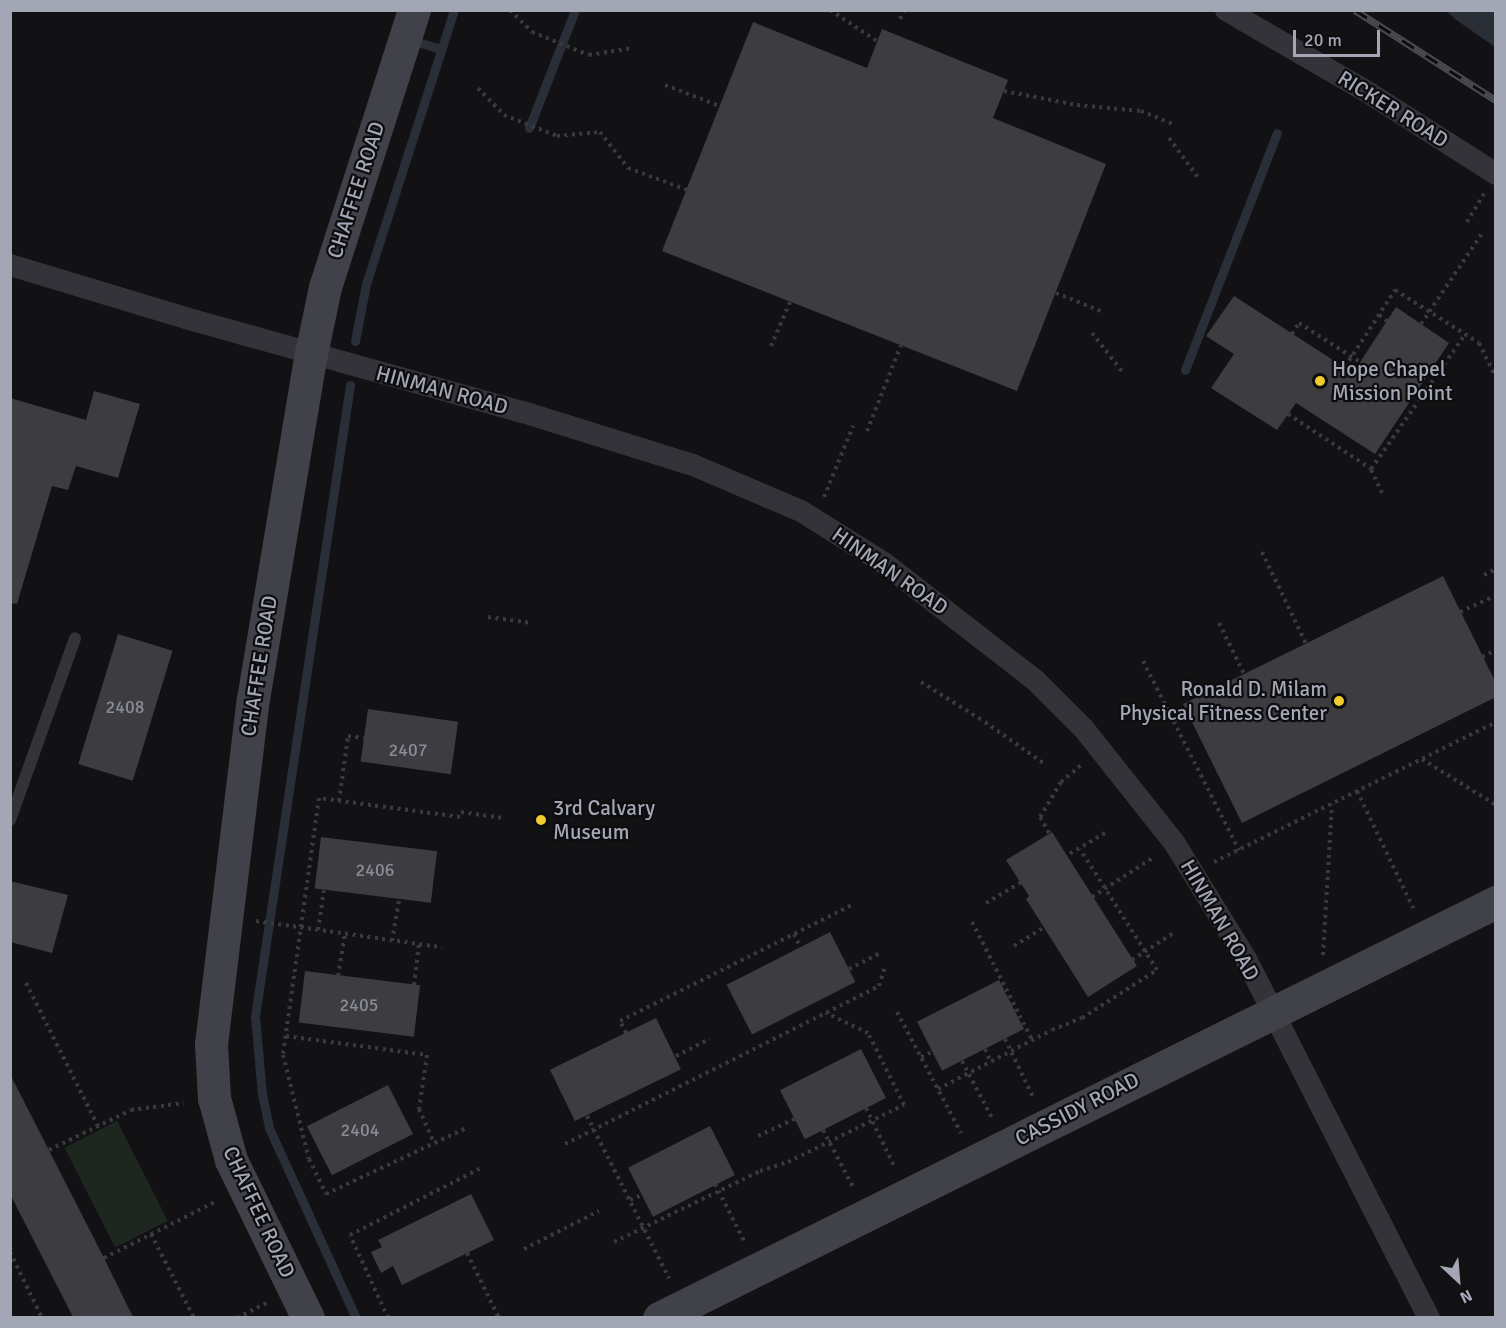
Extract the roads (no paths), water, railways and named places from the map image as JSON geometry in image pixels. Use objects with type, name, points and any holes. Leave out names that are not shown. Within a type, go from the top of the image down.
[{"type":"street","name":"CHAFFEE ROAD","points":[[308,1317],[231,1160],[214,1098],[211,1044],[253,699],[311,354],[328,277],[414,10]]},
{"type":"street","name":"RICKER ROAD","points":[[1226,10],[1369,93],[1496,174]]},
{"type":"street","name":"HINMAN ROAD","points":[[10,265],[311,354],[524,412],[693,465],[801,511],[884,563],[1035,680],[1084,729],[1175,844],[1246,959],[1428,1317]]},
{"type":"street","name":"CASSIDY ROAD","points":[[671,1312],[1496,902]]},
{"type":"lane","points":[[10,820],[75,638]]},
{"type":"waterway","points":[[355,341],[366,284],[454,10]]},
{"type":"waterway","points":[[529,128],[575,10]]},
{"type":"waterway","points":[[410,40],[441,49]]},
{"type":"waterway","points":[[1185,370],[1277,133]]},
{"type":"waterway","points":[[350,385],[255,1016],[262,1094],[269,1128],[356,1318]]},
{"type":"railway","points":[[1355,10],[1496,100]]},
{"type":"place","name":"Hope Chapel Mission Point","points":[[1320,381]]},
{"type":"place","name":"Ronald D. Milam Physical Fitness Center","points":[[1339,701]]},
{"type":"place","name":"3rd Calvary Museum","points":[[541,820]]}]
